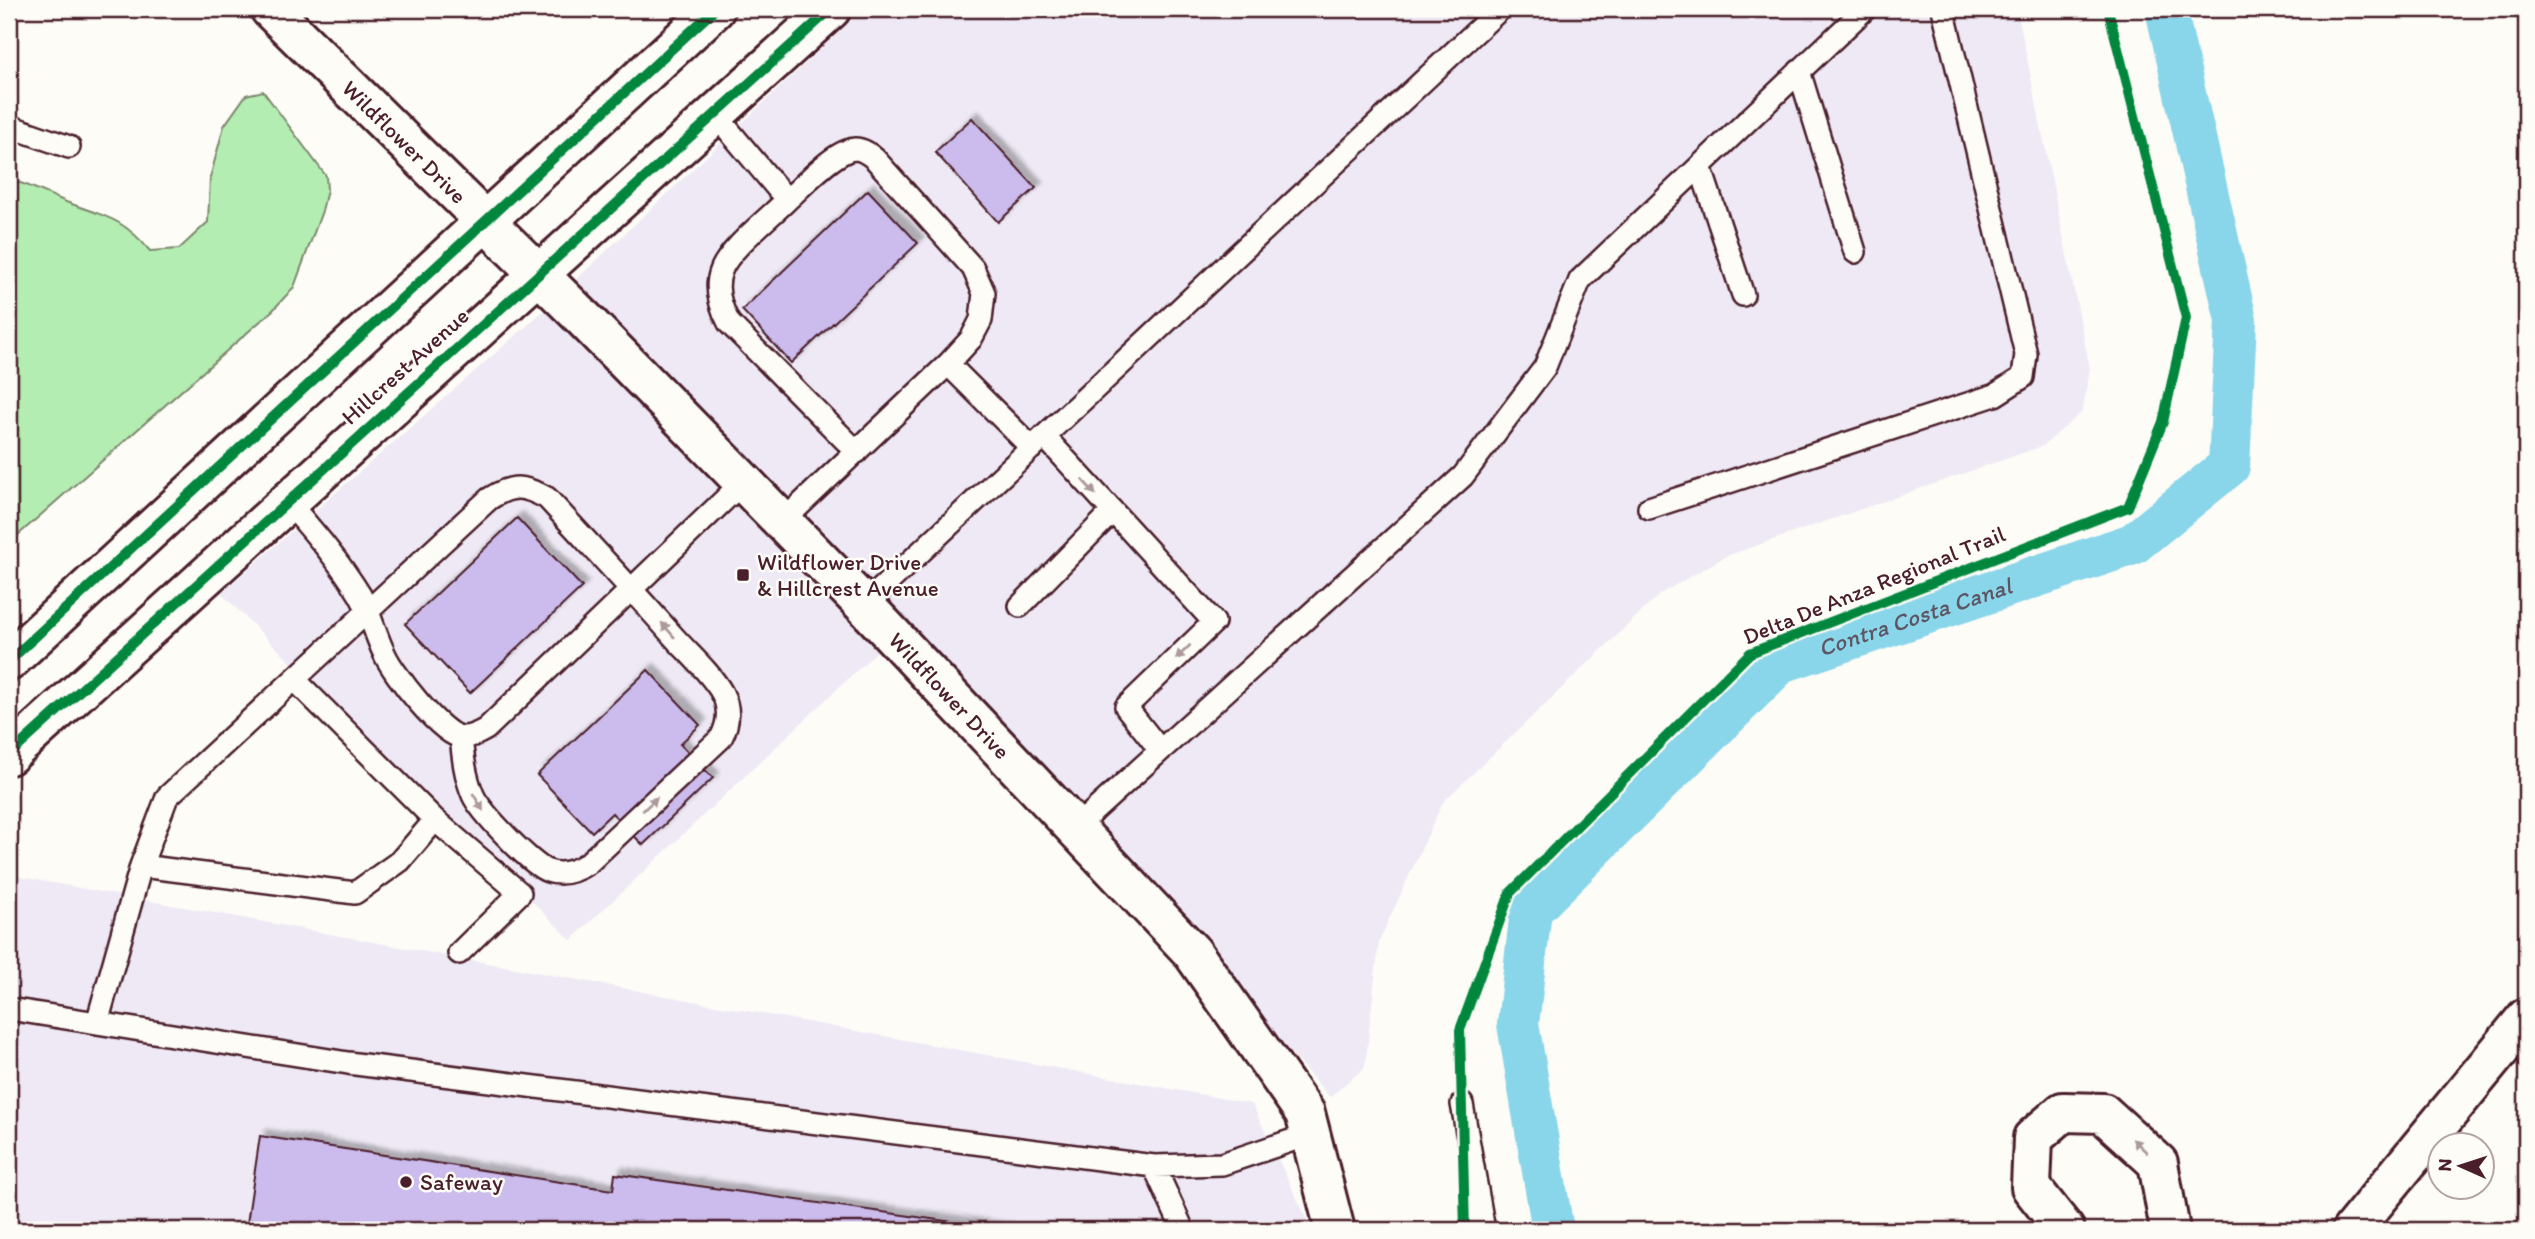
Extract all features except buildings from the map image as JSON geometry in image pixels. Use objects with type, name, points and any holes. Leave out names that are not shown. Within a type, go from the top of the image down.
[{"type":"street","name":"Wildflower Drive","points":[[270,9],[539,274],[864,605],[1192,952],[1305,1113],[1335,1230]]},
{"type":"street","points":[[9,661],[715,9]]},
{"type":"street","name":"Hillcrest Avenue","points":[[9,755],[831,9]]},
{"type":"street","points":[[2352,1230],[2526,1018]]},
{"type":"street","points":[[2065,1230],[2031,1187],[2033,1138],[2063,1112],[2103,1113],[2158,1163],[2170,1230]]},
{"type":"lane","points":[[864,605],[1500,9]]},
{"type":"lane","points":[[1075,828],[1462,475],[1545,367],[1580,280],[1866,9]]},
{"type":"lane","points":[[1649,508],[1995,395],[2023,377],[2026,354],[1943,9]]},
{"type":"lane","points":[[1799,71],[1856,253]]},
{"type":"lane","points":[[715,114],[787,200]]},
{"type":"lane","points":[[9,126],[69,147]]},
{"type":"lane","points":[[782,523],[857,452],[948,364],[971,339],[981,320],[984,293],[973,268],[875,159],[857,149],[844,151],[787,200],[729,256],[720,272],[720,307],[729,323],[857,452]]},
{"type":"lane","points":[[1700,166],[1743,295]]},
{"type":"lane","points":[[948,364],[1112,512],[1214,622],[1126,707],[1160,750]]},
{"type":"lane","points":[[287,501],[338,562],[369,611],[391,667],[443,728],[461,737],[476,735],[486,729],[743,482]]},
{"type":"lane","points":[[97,1023],[141,866],[167,797],[489,499],[501,491],[514,487],[530,489],[547,498],[632,589],[722,694],[728,724],[721,738],[588,863],[578,870],[562,873],[547,871],[536,865],[485,813],[474,797],[465,775],[461,737]]},
{"type":"lane","points":[[1020,606],[1112,512]]},
{"type":"lane","points":[[295,680],[435,820],[520,893],[459,953]]},
{"type":"lane","points":[[141,866],[355,893],[400,861],[435,820]]},
{"type":"lane","points":[[9,1009],[348,1063],[1154,1166],[1222,1164],[1311,1135]]},
{"type":"lane","points":[[1462,1104],[1484,1230]]},
{"type":"lane","points":[[1154,1166],[1182,1230]]},
{"type":"shaded area","points":[[863,9],[2017,9],[2090,369],[2082,412],[2043,446],[1726,556],[1660,594],[1443,802],[1379,941],[1365,1067],[1330,1097],[1067,803],[903,627],[571,940],[221,593],[529,324]]},
{"type":"shaded area","points":[[9,875],[1252,1104],[1312,1230],[9,1230]]},
{"type":"green space","points":[[263,91],[326,176],[327,190],[322,211],[294,287],[273,310],[9,543],[9,180],[112,219],[130,231],[150,251],[179,249],[208,222],[210,178],[224,126],[246,95]]},
{"type":"waterway","name":"Contra Costa Canal","points":[[1553,1230],[1518,1024],[1531,910],[1781,662],[2133,544],[2229,466],[2236,320],[2166,9]]},
{"type":"cycle path","points":[[9,661],[715,9]]},
{"type":"cycle path","points":[[9,755],[831,9]]},
{"type":"cycle path","name":"Delta De Anza Regional Trail","points":[[1465,1230],[1460,1030],[1510,893],[1750,653],[2128,507],[2163,422],[2186,318],[2108,9]]},
{"type":"place","name":"Wildflower Drive & Hillcrest Avenue","points":[[743,575]]},
{"type":"place","name":"Safeway","points":[[406,1182]]}]
